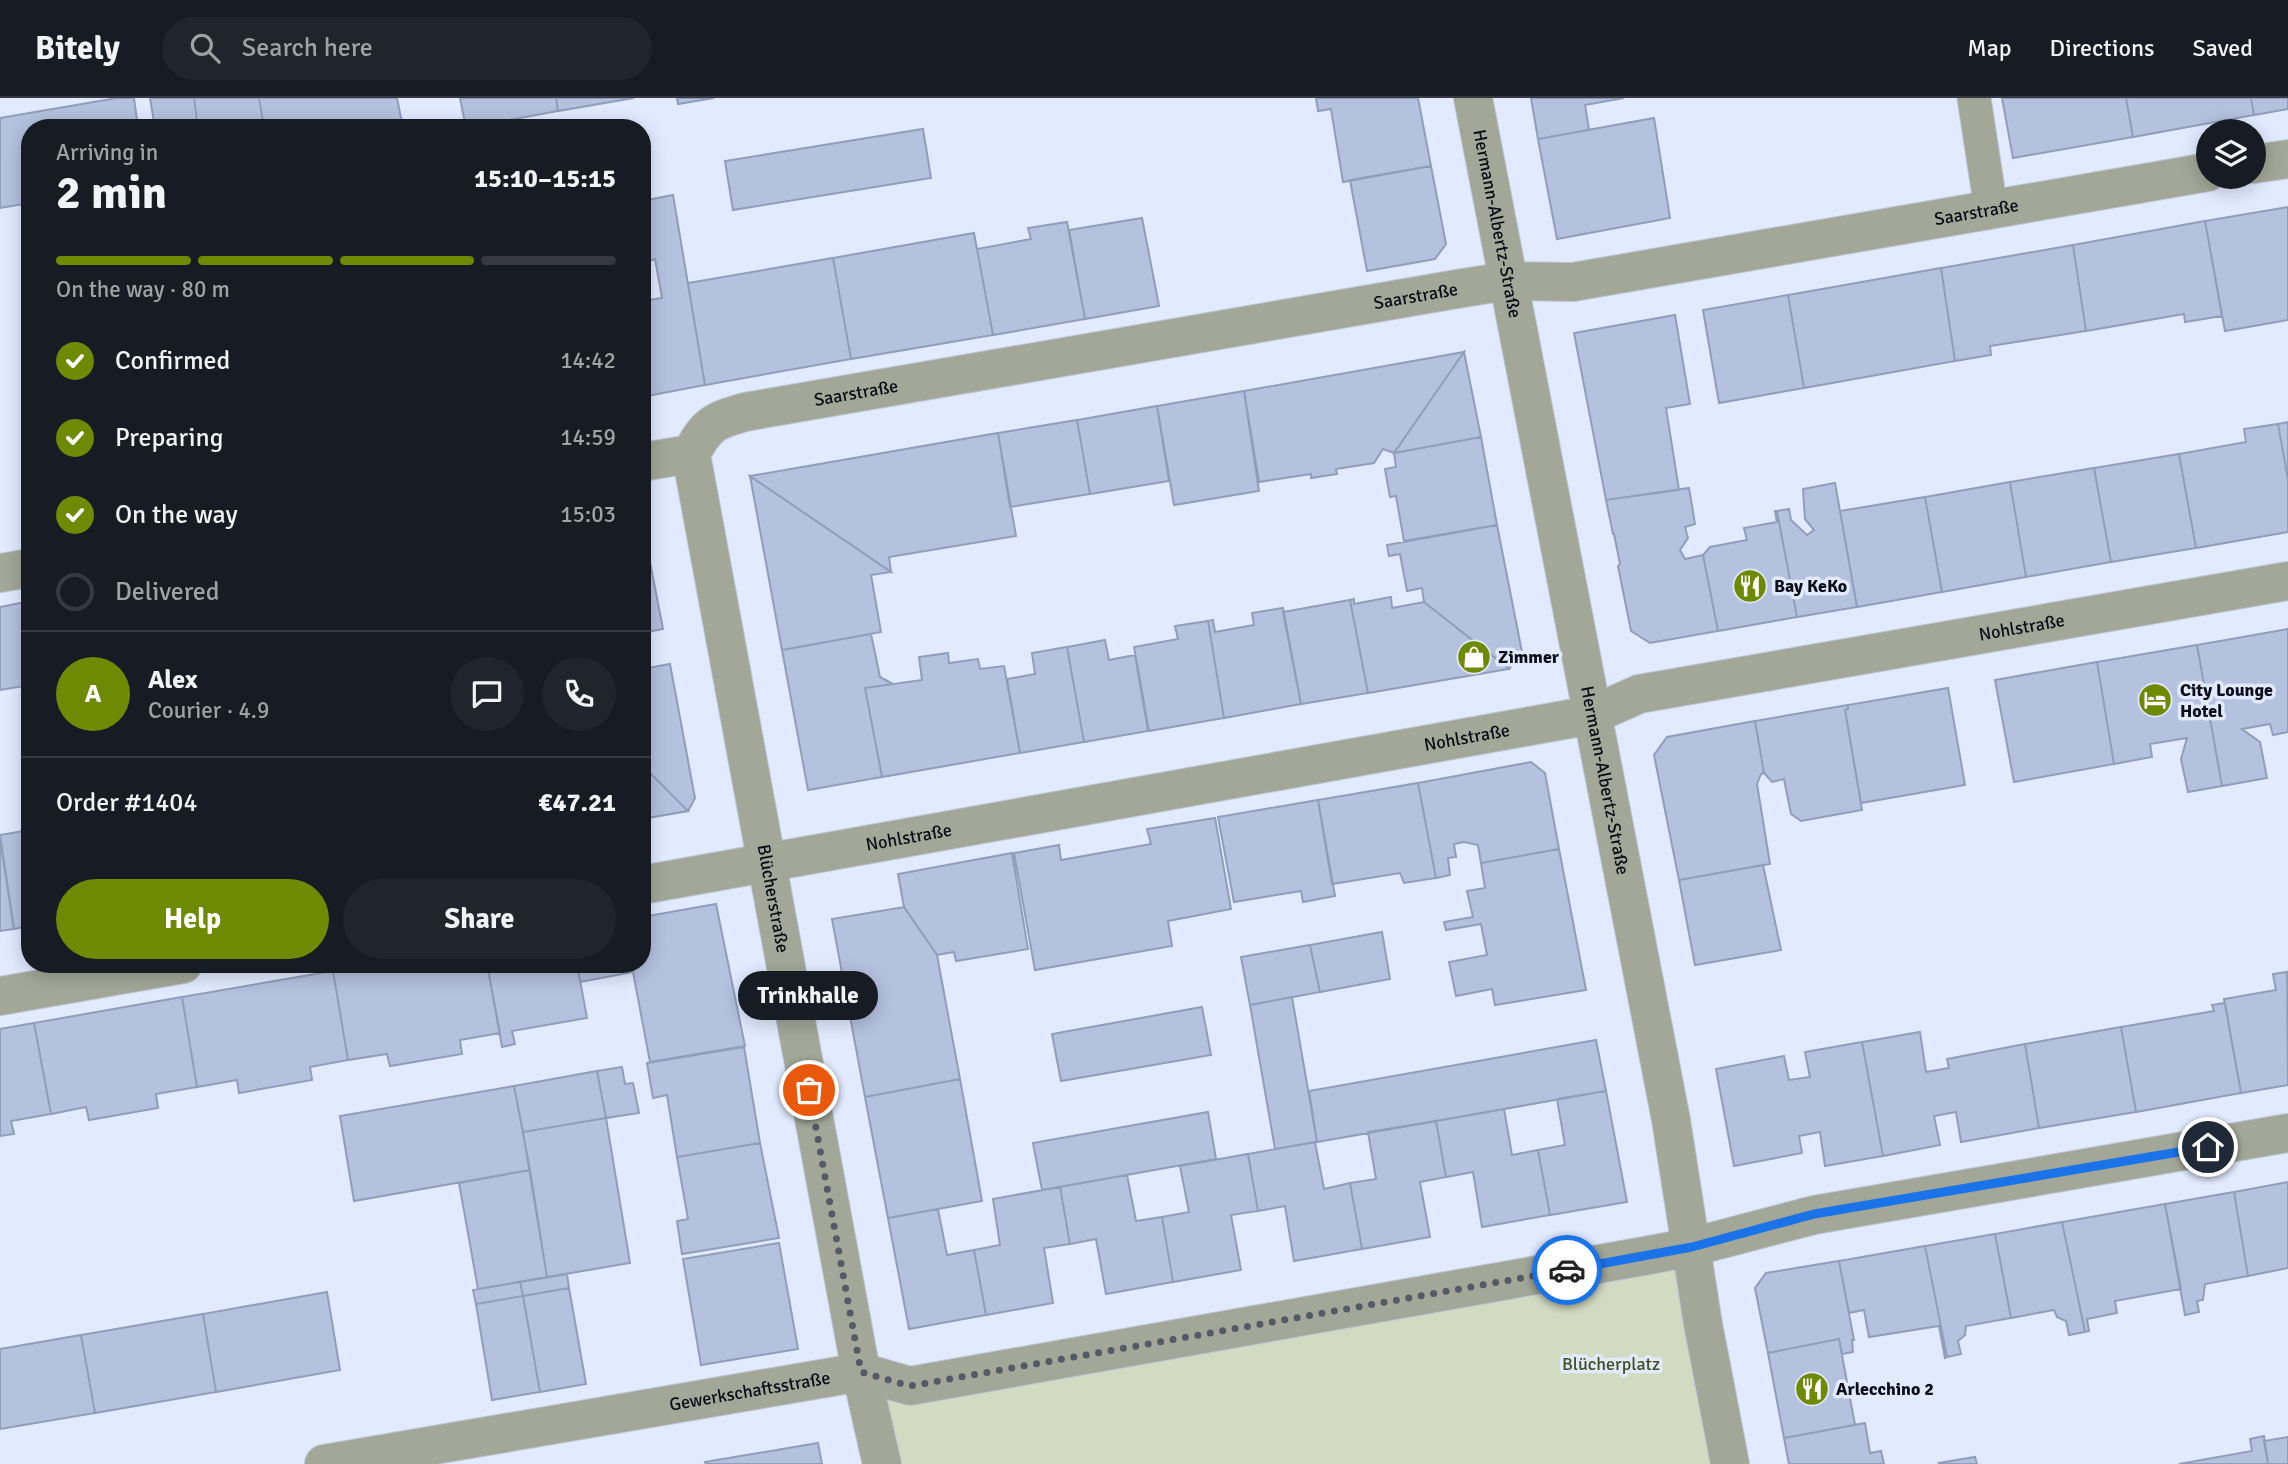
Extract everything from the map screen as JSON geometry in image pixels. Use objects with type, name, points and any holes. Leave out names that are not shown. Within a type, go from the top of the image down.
[{"type":"street","name":"Hermann-Albertz-Straße","points":[[1473,98],[1671,1120],[1703,1324],[1730,1464]]},
{"type":"street","points":[[2266,162],[2288,159]]},
{"type":"street","name":"Saarstraße","points":[[691,454],[703,431],[710,424],[745,412],[1507,281],[1573,282],[2196,174]]},
{"type":"street","points":[[651,461],[691,454]]},
{"type":"street","name":"Blücherstraße","points":[[691,454],[861,1372],[882,1464]]},
{"type":"street","points":[[0,573],[21,570]]},
{"type":"street","name":"Nohlstraße","points":[[651,883],[1592,715],[1639,694],[2288,581]]},
{"type":"street","points":[[0,996],[132,973]]},
{"type":"street","name":"Gewerkschaftsstraße","points":[[324,1464],[861,1372],[910,1386],[1692,1247],[1814,1214],[2288,1133]]},
{"type":"lane","points":[[1974,98],[1991,209]]},
{"type":"green space","name":"Blücherplatz","points":[[1692,1247],[1731,1464],[882,1464],[861,1372],[911,1386]]},
{"type":"building","points":[[117,98],[134,98],[137,119],[21,119],[21,204],[0,208],[0,118]]},
{"type":"building","points":[[150,98],[194,98],[197,119],[154,119]]},
{"type":"building","points":[[194,98],[259,98],[262,119],[197,119]]},
{"type":"building","points":[[259,98],[397,98],[401,119],[262,119]]},
{"type":"building","points":[[460,98],[556,98],[558,111],[515,119],[464,119]]},
{"type":"building","points":[[556,98],[634,98],[558,111]]},
{"type":"building","points":[[677,98],[714,98],[678,104]]},
{"type":"building","points":[[1316,98],[1418,98],[1431,166],[1343,182],[1331,109],[1318,111]]},
{"type":"building","points":[[1531,98],[1624,98],[1585,105],[1589,130],[1538,139]]},
{"type":"building","points":[[2002,98],[2126,98],[2133,137],[2013,158]]},
{"type":"building","points":[[2126,98],[2251,98],[2254,115],[2232,119],[2196,119],[2196,126],[2133,137]]},
{"type":"building","points":[[2251,98],[2288,98],[2288,109],[2254,115]]},
{"type":"building","points":[[1654,118],[1670,218],[1557,239],[1538,139]]},
{"type":"building","points":[[923,129],[931,178],[733,210],[725,161]]},
{"type":"building","points":[[1431,166],[1446,244],[1435,259],[1367,271],[1350,180]]},
{"type":"building","points":[[673,195],[705,385],[651,395],[651,300],[662,298],[655,259],[651,261],[651,199]]},
{"type":"building","points":[[2288,207],[2288,320],[2225,331],[2205,221]]},
{"type":"building","points":[[1142,218],[1159,306],[1085,319],[1069,230]]},
{"type":"building","points":[[2205,221],[2222,316],[2185,322],[2184,314],[2086,331],[2073,245]]},
{"type":"building","points":[[1067,222],[1085,319],[993,335],[977,249],[1031,239],[1028,228]]},
{"type":"building","points":[[974,233],[993,335],[851,359],[833,258]]},
{"type":"building","points":[[2073,245],[2086,331],[1990,346],[1991,355],[1955,361],[1941,268]]},
{"type":"building","points":[[833,258],[851,359],[705,385],[688,283]]},
{"type":"building","points":[[1941,268],[1955,361],[1804,388],[1788,295]]},
{"type":"building","points":[[1788,295],[1804,388],[1719,403],[1703,310]]},
{"type":"building","points":[[1675,315],[1690,404],[1666,408],[1679,490],[1606,500],[1574,333]]},
{"type":"building","points":[[1464,352],[1481,437],[1394,453]]},
{"type":"building","points":[[1464,352],[1394,453],[1383,449],[1374,463],[1336,469],[1337,474],[1311,478],[1311,474],[1259,482],[1244,391]]},
{"type":"building","points":[[1244,391],[1259,491],[1174,505],[1157,406]]},
{"type":"building","points":[[1157,406],[1169,481],[1090,494],[1077,420]]},
{"type":"building","points":[[1077,420],[1090,494],[1010,507],[998,433]]},
{"type":"building","points":[[2288,422],[2288,480],[2278,424]]},
{"type":"building","points":[[2278,424],[2288,480],[2288,532],[2196,548],[2179,454],[2246,442],[2244,429]]},
{"type":"building","points":[[998,433],[1016,536],[889,557],[891,572],[750,476]]},
{"type":"building","points":[[1481,437],[1497,525],[1404,541],[1396,496],[1390,497],[1385,469],[1396,467],[1394,453]]},
{"type":"building","points":[[2179,454],[2196,548],[2111,562],[2094,468]]},
{"type":"building","points":[[2094,468],[2111,562],[2026,577],[2010,482]]},
{"type":"building","points":[[750,476],[891,572],[871,575],[881,632],[782,650]]},
{"type":"building","points":[[2010,482],[2026,577],[1942,592],[1925,497]]},
{"type":"building","points":[[1835,483],[1857,607],[1797,617],[1777,511],[1789,509],[1791,520],[1807,535],[1814,530],[1805,519],[1803,489]]},
{"type":"building","points":[[1689,488],[1695,524],[1685,527],[1688,538],[1680,550],[1685,559],[1703,555],[1718,631],[1650,643],[1631,631],[1606,500]]},
{"type":"building","points":[[1925,497],[1942,592],[1857,607],[1840,511]]},
{"type":"building","name":"Bay KeKo","points":[[1775,511],[1797,617],[1718,631],[1703,555],[1710,547],[1747,540],[1744,528],[1777,522]]},
{"type":"building","points":[[1497,525],[1522,652],[1509,669],[1424,602],[1422,588],[1407,591],[1400,554],[1389,556],[1387,545]]},
{"type":"building","points":[[651,567],[663,629],[651,631]]},
{"type":"building","points":[[1391,597],[1392,608],[1424,602],[1509,669],[1368,693],[1350,600],[1354,599],[1354,604]]},
{"type":"building","points":[[1350,600],[1368,693],[1301,704],[1283,612]]},
{"type":"building","points":[[21,603],[21,686],[0,690],[0,607]]},
{"type":"building","points":[[1283,608],[1301,704],[1224,718],[1208,621],[1213,620],[1215,632],[1254,625],[1252,613]]},
{"type":"building","points":[[1208,621],[1224,718],[1149,731],[1134,647],[1178,639],[1175,626]]},
{"type":"building","points":[[2288,629],[2288,732],[2273,735],[2270,724],[2242,729],[2260,742],[2267,778],[2222,786],[2197,645]]},
{"type":"building","points":[[871,634],[880,677],[893,684],[865,688],[882,777],[808,790],[782,650]]},
{"type":"building","points":[[1105,640],[1109,660],[1135,655],[1148,731],[1084,742],[1067,647]]},
{"type":"building","name":"City Lounge Hotel","points":[[2197,645],[2222,786],[2188,792],[2181,759],[2187,738],[2150,744],[2152,757],[2114,764],[2097,662]]},
{"type":"building","points":[[1067,647],[1084,742],[1020,753],[1007,679],[1035,674],[1032,653]]},
{"type":"building","points":[[948,653],[949,663],[978,659],[980,669],[1004,666],[1020,753],[882,777],[865,688],[922,680],[919,657]]},
{"type":"building","points":[[2097,662],[2114,764],[2014,782],[1995,680]]},
{"type":"building","points":[[670,664],[695,798],[688,811],[651,774],[651,667]]},
{"type":"building","points":[[1948,688],[1965,785],[1861,803],[1845,710],[1848,705]]},
{"type":"building","points":[[1848,705],[1845,710],[1862,810],[1801,821],[1791,814],[1784,779],[1772,782],[1764,773],[1755,721]]},
{"type":"building","points":[[1755,721],[1764,773],[1757,784],[1770,864],[1679,880],[1654,755],[1667,737]]},
{"type":"building","points":[[1531,762],[1545,773],[1559,849],[1481,863],[1478,845],[1464,842],[1454,844],[1456,857],[1448,858],[1450,875],[1436,878],[1418,783]]},
{"type":"building","points":[[651,774],[688,811],[651,817]]},
{"type":"building","points":[[1418,783],[1436,878],[1404,883],[1400,873],[1332,884],[1318,800]]},
{"type":"building","points":[[1318,800],[1335,896],[1303,902],[1301,891],[1234,902],[1218,817]]},
{"type":"building","points":[[1215,818],[1231,909],[1168,921],[1172,946],[1035,970],[1014,853],[1059,845],[1061,860],[1151,844],[1147,829]]},
{"type":"building","points":[[21,832],[21,928],[14,929],[0,835]]},
{"type":"building","points":[[0,839],[14,929],[0,931]]},
{"type":"building","points":[[1559,849],[1586,990],[1495,1005],[1492,989],[1456,996],[1449,962],[1487,955],[1481,924],[1446,930],[1444,922],[1473,917],[1467,891],[1485,888],[1481,863]]},
{"type":"building","points":[[1012,853],[1028,949],[956,961],[954,952],[937,955],[904,907],[898,874]]},
{"type":"building","points":[[1763,865],[1781,950],[1695,965],[1679,880]]},
{"type":"building","points":[[716,904],[745,1046],[650,1062],[633,973],[651,973],[651,915]]},
{"type":"building","points":[[904,907],[937,955],[960,1079],[865,1097],[832,919]]},
{"type":"building","points":[[1382,932],[1390,979],[1320,992],[1310,945]]},
{"type":"building","points":[[1310,945],[1320,992],[1250,1005],[1241,957]]},
{"type":"building","points":[[2287,972],[2288,1085],[2241,1093],[2224,999],[2276,990],[2273,974]]},
{"type":"building","points":[[333,973],[489,973],[500,1033],[460,1040],[462,1054],[390,1066],[387,1054],[348,1060]]},
{"type":"building","points":[[333,973],[348,1060],[310,1067],[312,1080],[239,1093],[237,1080],[197,1087],[182,997]]},
{"type":"building","points":[[489,973],[579,973],[587,1018],[512,1031],[515,1044],[502,1047]]},
{"type":"building","points":[[578,973],[628,973],[580,982]]},
{"type":"building","points":[[182,997],[197,1087],[156,1094],[158,1108],[89,1120],[86,1107],[51,1114],[34,1023]]},
{"type":"building","points":[[1292,997],[1317,1142],[1275,1149],[1250,1005]]},
{"type":"building","points":[[2225,1003],[2241,1093],[2136,1112],[2121,1027],[2214,1011],[2212,1005]]},
{"type":"building","points":[[1202,1007],[1211,1055],[1061,1081],[1052,1034]]},
{"type":"building","points":[[34,1023],[51,1114],[11,1121],[14,1134],[0,1136],[0,1029]]},
{"type":"building","points":[[2121,1027],[2136,1112],[2039,1128],[2025,1044]]},
{"type":"building","points":[[1920,1032],[1926,1072],[1949,1068],[1947,1059],[2025,1044],[2039,1128],[1961,1142],[1956,1112],[1934,1116],[1940,1145],[1883,1156],[1862,1042]]},
{"type":"building","points":[[1596,1040],[1606,1091],[1317,1142],[1309,1091]]},
{"type":"building","points":[[1862,1042],[1883,1156],[1825,1166],[1820,1132],[1799,1136],[1802,1153],[1734,1166],[1716,1069],[1784,1056],[1789,1080],[1810,1077],[1805,1052]]},
{"type":"building","points":[[744,1047],[760,1143],[677,1157],[667,1095],[653,1098],[647,1063]]},
{"type":"building","points":[[622,1067],[625,1084],[633,1083],[639,1113],[606,1118],[597,1071]]},
{"type":"building","points":[[597,1071],[606,1118],[523,1132],[514,1086]]},
{"type":"building","points":[[960,1079],[982,1201],[888,1218],[865,1097]]},
{"type":"building","points":[[514,1086],[530,1170],[354,1201],[340,1116]]},
{"type":"building","points":[[1606,1091],[1627,1202],[1550,1215],[1538,1150],[1565,1145],[1557,1099]]},
{"type":"building","points":[[1504,1109],[1512,1155],[1538,1150],[1550,1215],[1482,1227],[1473,1172],[1446,1177],[1436,1121]]},
{"type":"building","points":[[1208,1112],[1216,1159],[1042,1190],[1033,1143]]},
{"type":"building","points":[[606,1118],[630,1263],[547,1277],[523,1132]]},
{"type":"building","points":[[1436,1121],[1446,1177],[1420,1182],[1430,1237],[1362,1249],[1350,1183],[1376,1179],[1368,1132]]},
{"type":"building","points":[[1315,1142],[1324,1189],[1350,1183],[1362,1249],[1294,1261],[1285,1206],[1258,1211],[1248,1154]]},
{"type":"building","points":[[760,1143],[779,1238],[682,1254],[677,1221],[688,1219],[677,1157]]},
{"type":"building","points":[[1248,1154],[1258,1211],[1231,1215],[1241,1270],[1173,1282],[1162,1217],[1189,1212],[1180,1166]]},
{"type":"building","points":[[530,1170],[547,1277],[478,1289],[459,1183]]},
{"type":"building","points":[[1127,1175],[1136,1221],[1162,1217],[1173,1282],[1106,1294],[1096,1239],[1070,1244],[1060,1187]]},
{"type":"building","points":[[2288,1182],[2288,1268],[2248,1276],[2234,1192]]},
{"type":"building","points":[[1060,1187],[1070,1244],[1044,1248],[1053,1303],[986,1315],[974,1250],[1000,1245],[993,1199]]},
{"type":"building","points":[[2234,1192],[2248,1276],[2205,1284],[2203,1300],[2197,1301],[2199,1312],[2185,1315],[2165,1204]]},
{"type":"building","points":[[2165,1204],[2181,1289],[2115,1301],[2117,1313],[2087,1319],[2089,1331],[2085,1332],[2062,1222]]},
{"type":"building","points":[[938,1209],[947,1255],[974,1250],[986,1315],[909,1329],[888,1218]]},
{"type":"building","points":[[2062,1222],[2085,1332],[2069,1335],[2066,1321],[2057,1317],[2054,1310],[2011,1318],[1995,1234]]},
{"type":"building","points":[[1995,1234],[2011,1318],[1966,1326],[1965,1335],[1958,1341],[1961,1354],[1947,1357],[1925,1246]]},
{"type":"building","points":[[779,1243],[798,1349],[701,1365],[683,1259]]},
{"type":"building","points":[[1925,1246],[1947,1357],[1945,1358],[1939,1326],[1869,1337],[1864,1310],[1849,1313],[1839,1261]]},
{"type":"building","points":[[1839,1261],[1854,1340],[1853,1352],[1842,1354],[1839,1339],[1768,1353],[1755,1288],[1766,1273]]},
{"type":"building","points":[[567,1274],[569,1288],[523,1296],[520,1282]]},
{"type":"building","points":[[520,1282],[523,1296],[476,1304],[473,1290]]},
{"type":"building","points":[[569,1288],[586,1384],[540,1392],[523,1296]]},
{"type":"building","points":[[327,1292],[340,1370],[216,1392],[203,1314]]},
{"type":"building","points":[[523,1296],[540,1392],[492,1400],[476,1304]]},
{"type":"building","points":[[203,1314],[216,1392],[95,1413],[81,1335]]},
{"type":"building","points":[[81,1335],[95,1413],[0,1429],[0,1349]]},
{"type":"building","name":"Arlecchino 2","points":[[1839,1339],[1855,1425],[1784,1438],[1768,1353]]},
{"type":"building","points":[[1865,1423],[1870,1453],[1881,1451],[1884,1464],[1789,1464],[1784,1438]]},
{"type":"building","points":[[2264,1436],[2268,1464],[2179,1464],[2252,1451],[2250,1439]]},
{"type":"building","points":[[2288,1437],[2288,1464],[2268,1464],[2264,1441]]},
{"type":"building","points":[[818,1443],[822,1464],[705,1462]]},
{"type":"building","points":[[1975,1457],[1977,1464],[1939,1463]]},
{"type":"way so far","points":[[809,1090],[861,1372],[910,1386],[1567,1270]]},
{"type":"place","name":"Bay KeKo","points":[[1750,586]]},
{"type":"place","name":"Zimmer","points":[[1474,657]]},
{"type":"place","name":"City Lounge Hotel","points":[[2155,700]]},
{"type":"place","name":"Trinkhalle","points":[[809,1090]]},
{"type":"place","name":"Arlecchino 2","points":[[1812,1389]]},
{"type":"route","points":[[1567,1270],[1692,1247],[1814,1214],[2208,1147]]}]
